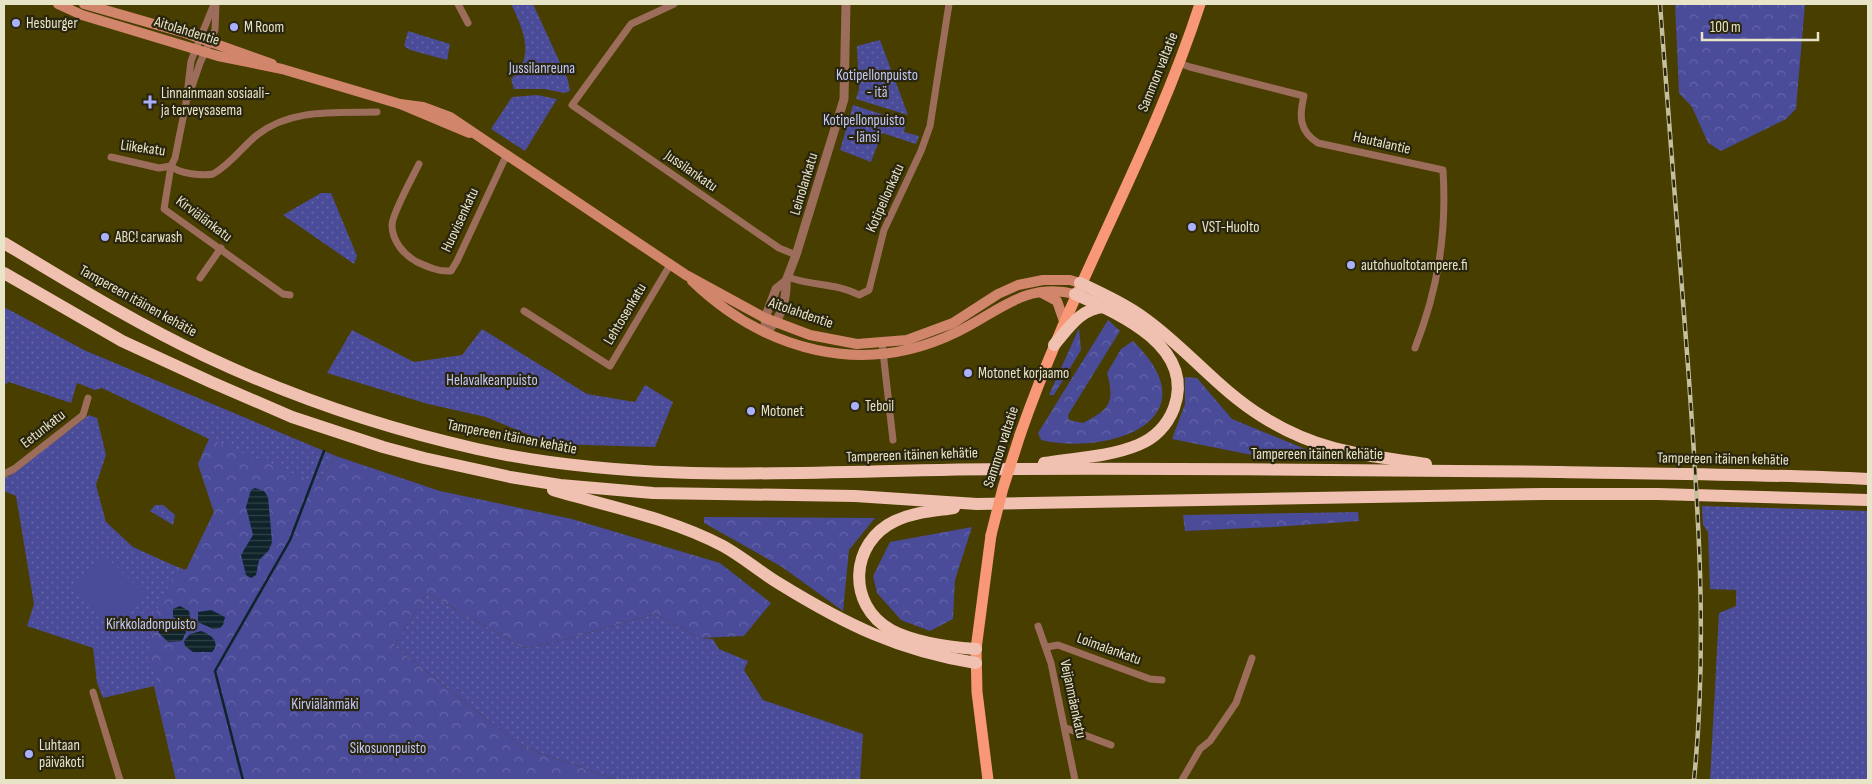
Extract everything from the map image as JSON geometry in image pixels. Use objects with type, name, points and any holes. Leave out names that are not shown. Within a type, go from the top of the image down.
[{"type":"highway","name":"Tampereen itäinen kehätie","points":[[4,243],[137,320],[203,355],[277,387],[348,414],[476,449],[562,464],[663,473],[789,475],[1007,468],[1724,474],[1868,479]]},
{"type":"highway","points":[[4,275],[122,341],[292,417],[383,447],[510,477],[675,525],[723,546],[799,596],[879,638],[933,656],[976,663]]},
{"type":"highway","points":[[1007,468],[1126,449],[1148,440],[1166,424],[1178,393],[1173,364],[1158,343],[1078,288]]},
{"type":"highway","points":[[1078,288],[1146,319],[1233,396],[1264,418],[1300,436],[1320,445],[1364,456],[1468,471]]},
{"type":"highway","points":[[1054,344],[1083,314],[1095,307],[1104,306]]},
{"type":"highway","points":[[510,477],[606,490],[707,495],[855,496],[977,504],[1544,494],[1658,494],[1868,500]]},
{"type":"highway","points":[[976,649],[926,642],[891,630],[869,611],[859,589],[858,578],[859,567],[867,546],[883,528],[895,521],[924,512],[977,504]]},
{"type":"main road","name":"Aitolahdentie","points":[[58,4],[82,15],[200,51],[255,65],[282,69],[400,104],[477,136],[507,154],[686,275],[765,318],[810,335],[842,343],[882,343],[907,340],[933,332],[953,323],[998,294],[1018,285],[1043,280],[1078,288]]},
{"type":"main road","name":"Aitolahdentie","points":[[84,4],[257,57],[282,69]]},
{"type":"main road","name":"Sammon valtatie","points":[[988,780],[976,649],[991,535],[1003,488],[1020,435],[1054,344],[1179,62],[1200,4]]},
{"type":"main road","name":"Aitolahdentie","points":[[686,275],[706,293],[766,332],[786,342],[843,355],[882,354],[936,342],[970,325],[1003,304],[1039,292],[1078,288]]},
{"type":"main road","points":[[1039,292],[1057,301],[1064,321]]},
{"type":"street","points":[[200,51],[198,38],[215,4]]},
{"type":"street","points":[[200,51],[210,42],[215,30],[215,4]]},
{"type":"street","points":[[458,4],[468,23]]},
{"type":"street","name":"Jussilankatu","points":[[674,4],[631,24],[572,105],[779,248],[796,255]]},
{"type":"street","name":"Leinolankatu","points":[[766,332],[776,323],[787,292],[787,279],[844,99],[846,4]]},
{"type":"street","name":"Kotipellonkatu","points":[[787,279],[845,289],[859,295],[869,290],[884,230],[921,151],[930,126],[949,4]]},
{"type":"street","name":"Kirviälänkatu","points":[[200,51],[186,103],[175,158],[171,166],[164,209],[283,294],[290,295]]},
{"type":"street","name":"Hautalantie","points":[[1179,62],[1190,68],[1304,96],[1300,110],[1302,126],[1307,136],[1318,143],[1443,170],[1444,219],[1438,278],[1414,348]]},
{"type":"street","name":"Liikekatu","points":[[111,157],[160,168],[171,166],[174,169],[197,174],[213,174],[256,136],[276,123],[294,116],[321,113],[376,112]]},
{"type":"street","name":"Huovisenkatu","points":[[419,164],[394,219],[393,230],[403,253],[423,265],[444,271],[451,270],[457,261],[507,154]]},
{"type":"street","points":[[200,278],[220,248]]},
{"type":"street","name":"Lehtosenkatu","points":[[524,311],[610,366],[670,265]]},
{"type":"street","name":"Leinolankatu","points":[[766,332],[765,318],[776,289],[787,279]]},
{"type":"street","points":[[882,343],[893,440]]},
{"type":"street","name":"Eetunkatu","points":[[4,474],[14,469],[83,415],[88,398]]},
{"type":"street","name":"Veijanmäenkatu","points":[[1038,626],[1047,647],[1066,728],[1075,780]]},
{"type":"street","name":"Loimalankatu","points":[[1047,647],[1058,645],[1150,679],[1162,680]]},
{"type":"street","points":[[1182,780],[1200,749],[1210,741],[1236,703],[1252,658]]},
{"type":"street","points":[[92,692],[120,780]]},
{"type":"street","points":[[1066,728],[1111,745]]},
{"type":"green space","name":"Jussilanreuna","points":[[511,4],[533,4],[568,80],[570,91],[565,93],[544,89],[514,89],[511,79],[519,71],[523,62],[525,43],[520,23]]},
{"type":"green space","points":[[1675,4],[1805,4],[1796,109],[1786,119],[1721,151],[1708,143],[1692,107],[1679,93]]},
{"type":"green space","points":[[408,31],[450,44],[447,60],[410,50],[404,46]]},
{"type":"green space","name":"Kotipellonpuisto - itä","points":[[880,40],[908,115],[856,99],[859,89],[857,46]]},
{"type":"green space","points":[[537,95],[557,99],[525,151],[491,129],[512,97]]},
{"type":"green space","name":"Kotipellonpuisto - länsi","points":[[853,105],[906,122],[904,132],[919,136],[916,144],[882,133],[871,162],[840,150]]},
{"type":"green space","points":[[321,193],[331,193],[357,256],[354,264],[283,215]]},
{"type":"green space","name":"Kirkkoladonpuisto","points":[[4,307],[84,350],[336,456],[317,483],[176,780],[154,686],[103,698],[97,683],[93,648],[27,626],[34,604],[16,496],[4,491],[4,477],[8,477],[89,415],[97,418],[106,455],[96,485],[106,522],[133,547],[186,571],[214,512],[198,464],[209,439],[102,388],[95,390],[77,383],[71,403],[9,382],[4,385]]},
{"type":"green space","points":[[1108,320],[1120,331],[1068,415],[1069,420],[1083,423],[1105,409],[1110,398],[1107,373],[1121,349],[1133,341],[1155,369],[1162,392],[1158,411],[1143,426],[1122,437],[1096,442],[1068,444],[1041,440],[1038,433]]},
{"type":"green space","points":[[1079,328],[1081,350],[1054,395],[1049,395]]},
{"type":"green space","name":"Helavalkeanpuisto","points":[[482,329],[587,394],[635,402],[645,385],[673,402],[655,447],[551,444],[486,417],[428,404],[327,373],[352,330],[414,362],[462,355]]},
{"type":"green space","points":[[1185,377],[1197,378],[1232,419],[1327,458],[1277,460],[1172,439],[1185,404]]},
{"type":"green space","points":[[209,439],[317,483],[336,456],[440,491],[572,519],[720,563],[771,603],[744,636],[700,638],[655,614],[556,642],[524,648],[427,593],[394,646],[521,746],[618,780],[176,780],[154,686],[160,670],[147,664],[155,614],[178,567],[186,570],[214,512],[198,464]],"holes":[[[269,502],[272,542],[269,550],[259,560],[257,571],[253,577],[247,577],[242,552],[249,546],[253,530],[248,520],[246,507]],[[211,610],[213,629],[203,626],[200,611]],[[168,619],[184,639],[182,641],[162,638],[156,623],[159,620]],[[196,631],[216,645],[214,651],[200,654],[186,648],[184,641],[190,634]]]},
{"type":"green space","points":[[155,505],[163,505],[175,515],[173,525],[150,511]]},
{"type":"green space","points":[[1702,506],[1868,511],[1868,780],[1710,780],[1719,613],[1736,606],[1736,590],[1710,589],[1708,532],[1703,525]]},
{"type":"green space","points":[[1358,512],[1359,521],[1185,531],[1183,515]]},
{"type":"green space","points":[[704,517],[875,518],[849,550],[843,611],[782,567],[704,523]]},
{"type":"green space","points":[[972,527],[955,580],[953,619],[930,631],[901,620],[877,593],[873,576],[890,542]]},
{"type":"green space","points":[[103,554],[144,593],[113,627],[71,588]]},
{"type":"green space","points":[[427,593],[524,648],[556,642],[655,614],[700,638],[713,639],[719,649],[748,661],[744,670],[763,700],[863,734],[860,780],[618,780],[521,746],[394,646]]},
{"type":"water","points":[[255,488],[264,491],[268,497],[272,542],[269,550],[259,560],[256,575],[251,578],[246,575],[241,555],[253,535],[246,507],[251,490]]},
{"type":"water","points":[[180,606],[189,611],[191,623],[186,623],[173,617],[173,609]]},
{"type":"water","points":[[211,610],[225,617],[220,628],[213,629],[198,622],[198,612]]},
{"type":"water","points":[[168,619],[184,627],[186,632],[182,641],[168,642],[159,633],[157,621]]},
{"type":"water","points":[[201,631],[214,639],[215,649],[212,652],[193,652],[185,646],[184,641],[190,634]]},
{"type":"waterway","points":[[243,780],[215,671],[290,540],[324,451]]},
{"type":"railway","points":[[1660,4],[1698,521],[1701,625],[1698,728],[1694,780]]},
{"type":"place","name":"Hesburger","points":[[16,23]]},
{"type":"place","name":"M Room","points":[[234,27]]},
{"type":"place","name":"Linnainmaan sosiaali- ja terveysasema","points":[[150,102]]},
{"type":"place","name":"VST-Huolto","points":[[1192,227]]},
{"type":"place","name":"ABC! carwash","points":[[105,237]]},
{"type":"place","name":"autohuoltotampere.fi","points":[[1351,265]]},
{"type":"place","name":"Motonet korjaamo","points":[[968,373]]},
{"type":"place","name":"Teboil","points":[[855,406]]},
{"type":"place","name":"Motonet","points":[[751,411]]},
{"type":"place","name":"Luhtaan päiväkoti","points":[[29,754]]},
{"type":"park label","name":"Kirviälänmäki","points":[[325,704]]},
{"type":"park label","name":"Sikosuonpuisto","points":[[388,748]]}]
